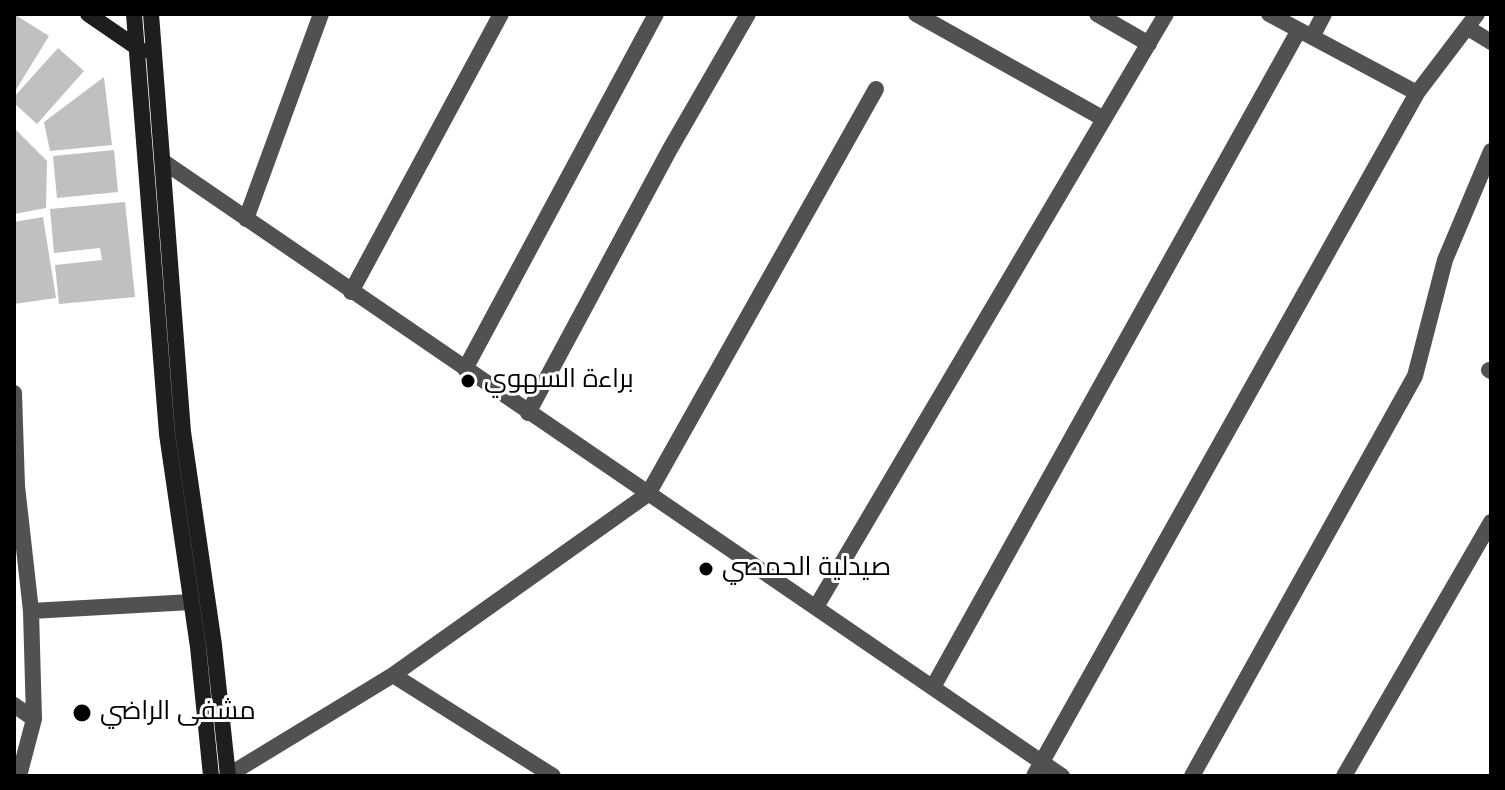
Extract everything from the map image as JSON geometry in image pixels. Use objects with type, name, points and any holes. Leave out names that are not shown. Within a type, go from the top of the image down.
[{"type":"main road","points":[[88,14],[155,62]]},
{"type":"main road","points":[[134,14],[167,434],[211,776]]},
{"type":"main road","points":[[151,14],[183,432],[214,645],[228,776]]},
{"type":"street","points":[[246,219],[321,14]]},
{"type":"street","points":[[351,292],[501,14]]},
{"type":"street","points":[[465,369],[656,14]]},
{"type":"street","points":[[528,413],[670,149],[748,14]]},
{"type":"street","points":[[916,14],[1104,119]]},
{"type":"street","points":[[1097,14],[1149,44]]},
{"type":"street","points":[[816,607],[1166,14]]},
{"type":"street","points":[[1269,14],[1417,93]]},
{"type":"street","points":[[933,687],[1306,34],[1324,14]]},
{"type":"street","points":[[1038,770],[1417,93],[1472,21],[1491,42]]},
{"type":"street","points":[[228,776],[393,675],[648,494],[876,89]]},
{"type":"street","points":[[1192,776],[1415,376],[1445,260],[1491,151]]},
{"type":"street","points":[[164,162],[933,687],[1038,770],[1062,776]]},
{"type":"street","points":[[14,393],[16,485],[31,611],[34,719],[19,776]]},
{"type":"street","points":[[1344,776],[1491,522]]},
{"type":"street","points":[[31,611],[191,602]]},
{"type":"street","points":[[393,675],[553,776]]},
{"type":"street","points":[[14,705],[34,719]]},
{"type":"building","points":[[14,14],[49,36],[14,93]]},
{"type":"building","points":[[58,48],[84,71],[37,124],[14,103],[14,97]]},
{"type":"building","points":[[104,77],[112,145],[50,151],[44,122]]},
{"type":"building","points":[[14,128],[47,161],[46,208],[14,214]]},
{"type":"building","points":[[114,150],[118,192],[57,198],[53,156]]},
{"type":"building","points":[[125,202],[135,297],[59,304],[55,265],[102,260],[100,248],[54,253],[50,209]]},
{"type":"building","points":[[43,217],[56,298],[14,304],[14,222]]},
{"type":"place","name":"براءة السهوي","points":[[468,381]]},
{"type":"place","name":"صيدلية الحمصي","points":[[706,569]]},
{"type":"place","name":"مشفى الراضي","points":[[82,713]]}]
